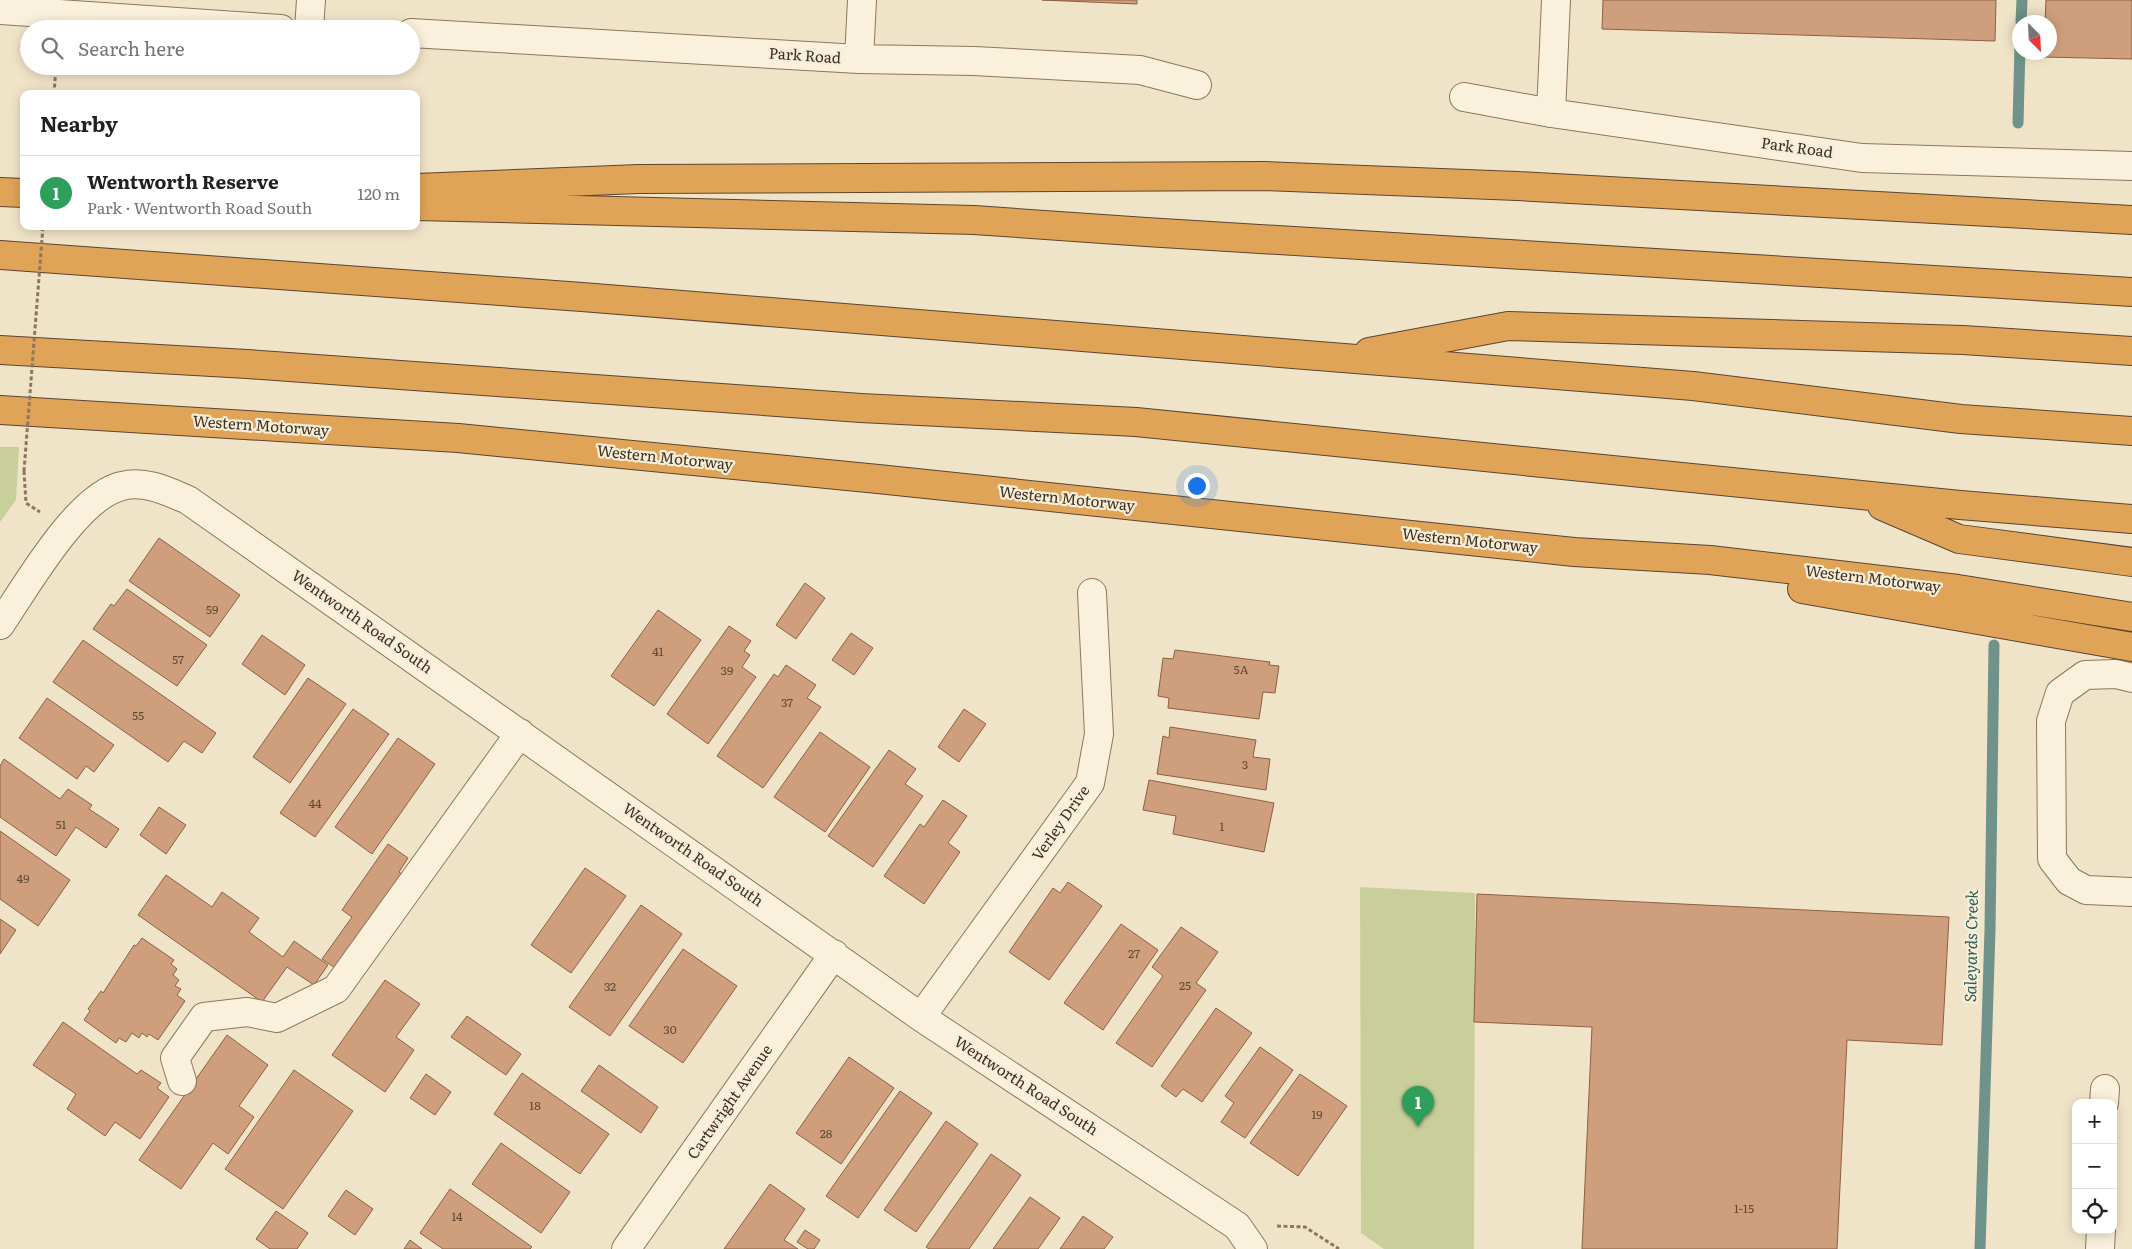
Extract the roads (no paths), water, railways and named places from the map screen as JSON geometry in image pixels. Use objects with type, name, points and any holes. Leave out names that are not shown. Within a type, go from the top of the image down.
[{"type":"highway","points":[[420,188],[638,179],[1263,176],[1517,186],[2132,220]]},
{"type":"highway","points":[[0,192],[20,193]]},
{"type":"highway","points":[[420,206],[974,220],[2132,292]]},
{"type":"highway","points":[[0,255],[582,297],[1693,386],[1961,418],[2044,426],[2132,431]]},
{"type":"highway","points":[[1333,358],[1508,326],[1963,340],[2132,351]]},
{"type":"highway","points":[[0,350],[257,365],[851,407],[1136,422],[1857,495],[2042,513],[2132,519]]},
{"type":"highway","name":"Western Motorway","points":[[0,410],[467,439],[907,482],[1574,552],[1957,602],[2039,603],[2132,616]]},
{"type":"highway","points":[[1857,495],[1959,539],[2132,562]]},
{"type":"highway","points":[[1957,602],[2039,631],[2132,647]]},
{"type":"street","points":[[310,20],[311,0]]},
{"type":"street","points":[[859,60],[862,0]]},
{"type":"street","points":[[1551,113],[1556,0]]},
{"type":"street","points":[[0,10],[148,20]]},
{"type":"street","name":"Park Road","points":[[420,35],[859,60],[974,61],[1140,70],[1198,85]]},
{"type":"street","name":"Park Road","points":[[1464,97],[1551,113],[1862,158],[2132,166]]},
{"type":"street","name":"Wentworth Road South","points":[[0,625],[66,529],[85,507],[100,495],[122,486],[144,484],[164,489],[188,500],[921,1017],[1237,1226],[1253,1249]]},
{"type":"street","name":"Verley Drive","points":[[921,1017],[1090,783],[1099,734],[1092,593]]},
{"type":"street","points":[[2132,678],[2116,674],[2085,675],[2060,693],[2051,720],[2052,859],[2069,881],[2086,890],[2132,892]]},
{"type":"street","points":[[182,1081],[175,1058],[204,1017],[247,1012],[277,1018],[336,989],[520,733]]},
{"type":"street","name":"Cartwright Avenue","points":[[626,1249],[834,954]]},
{"type":"street","points":[[2100,1249],[2101,1234]]},
{"type":"waterway","name":"Saleyards Creek","points":[[2021,15],[2022,0]]},
{"type":"waterway","points":[[2018,123],[2020,60]]},
{"type":"waterway","name":"Saleyards Creek","points":[[1980,1249],[1990,930],[1994,645]]},
{"type":"place","name":"Wentworth Reserve","points":[[1418,1127]]}]
